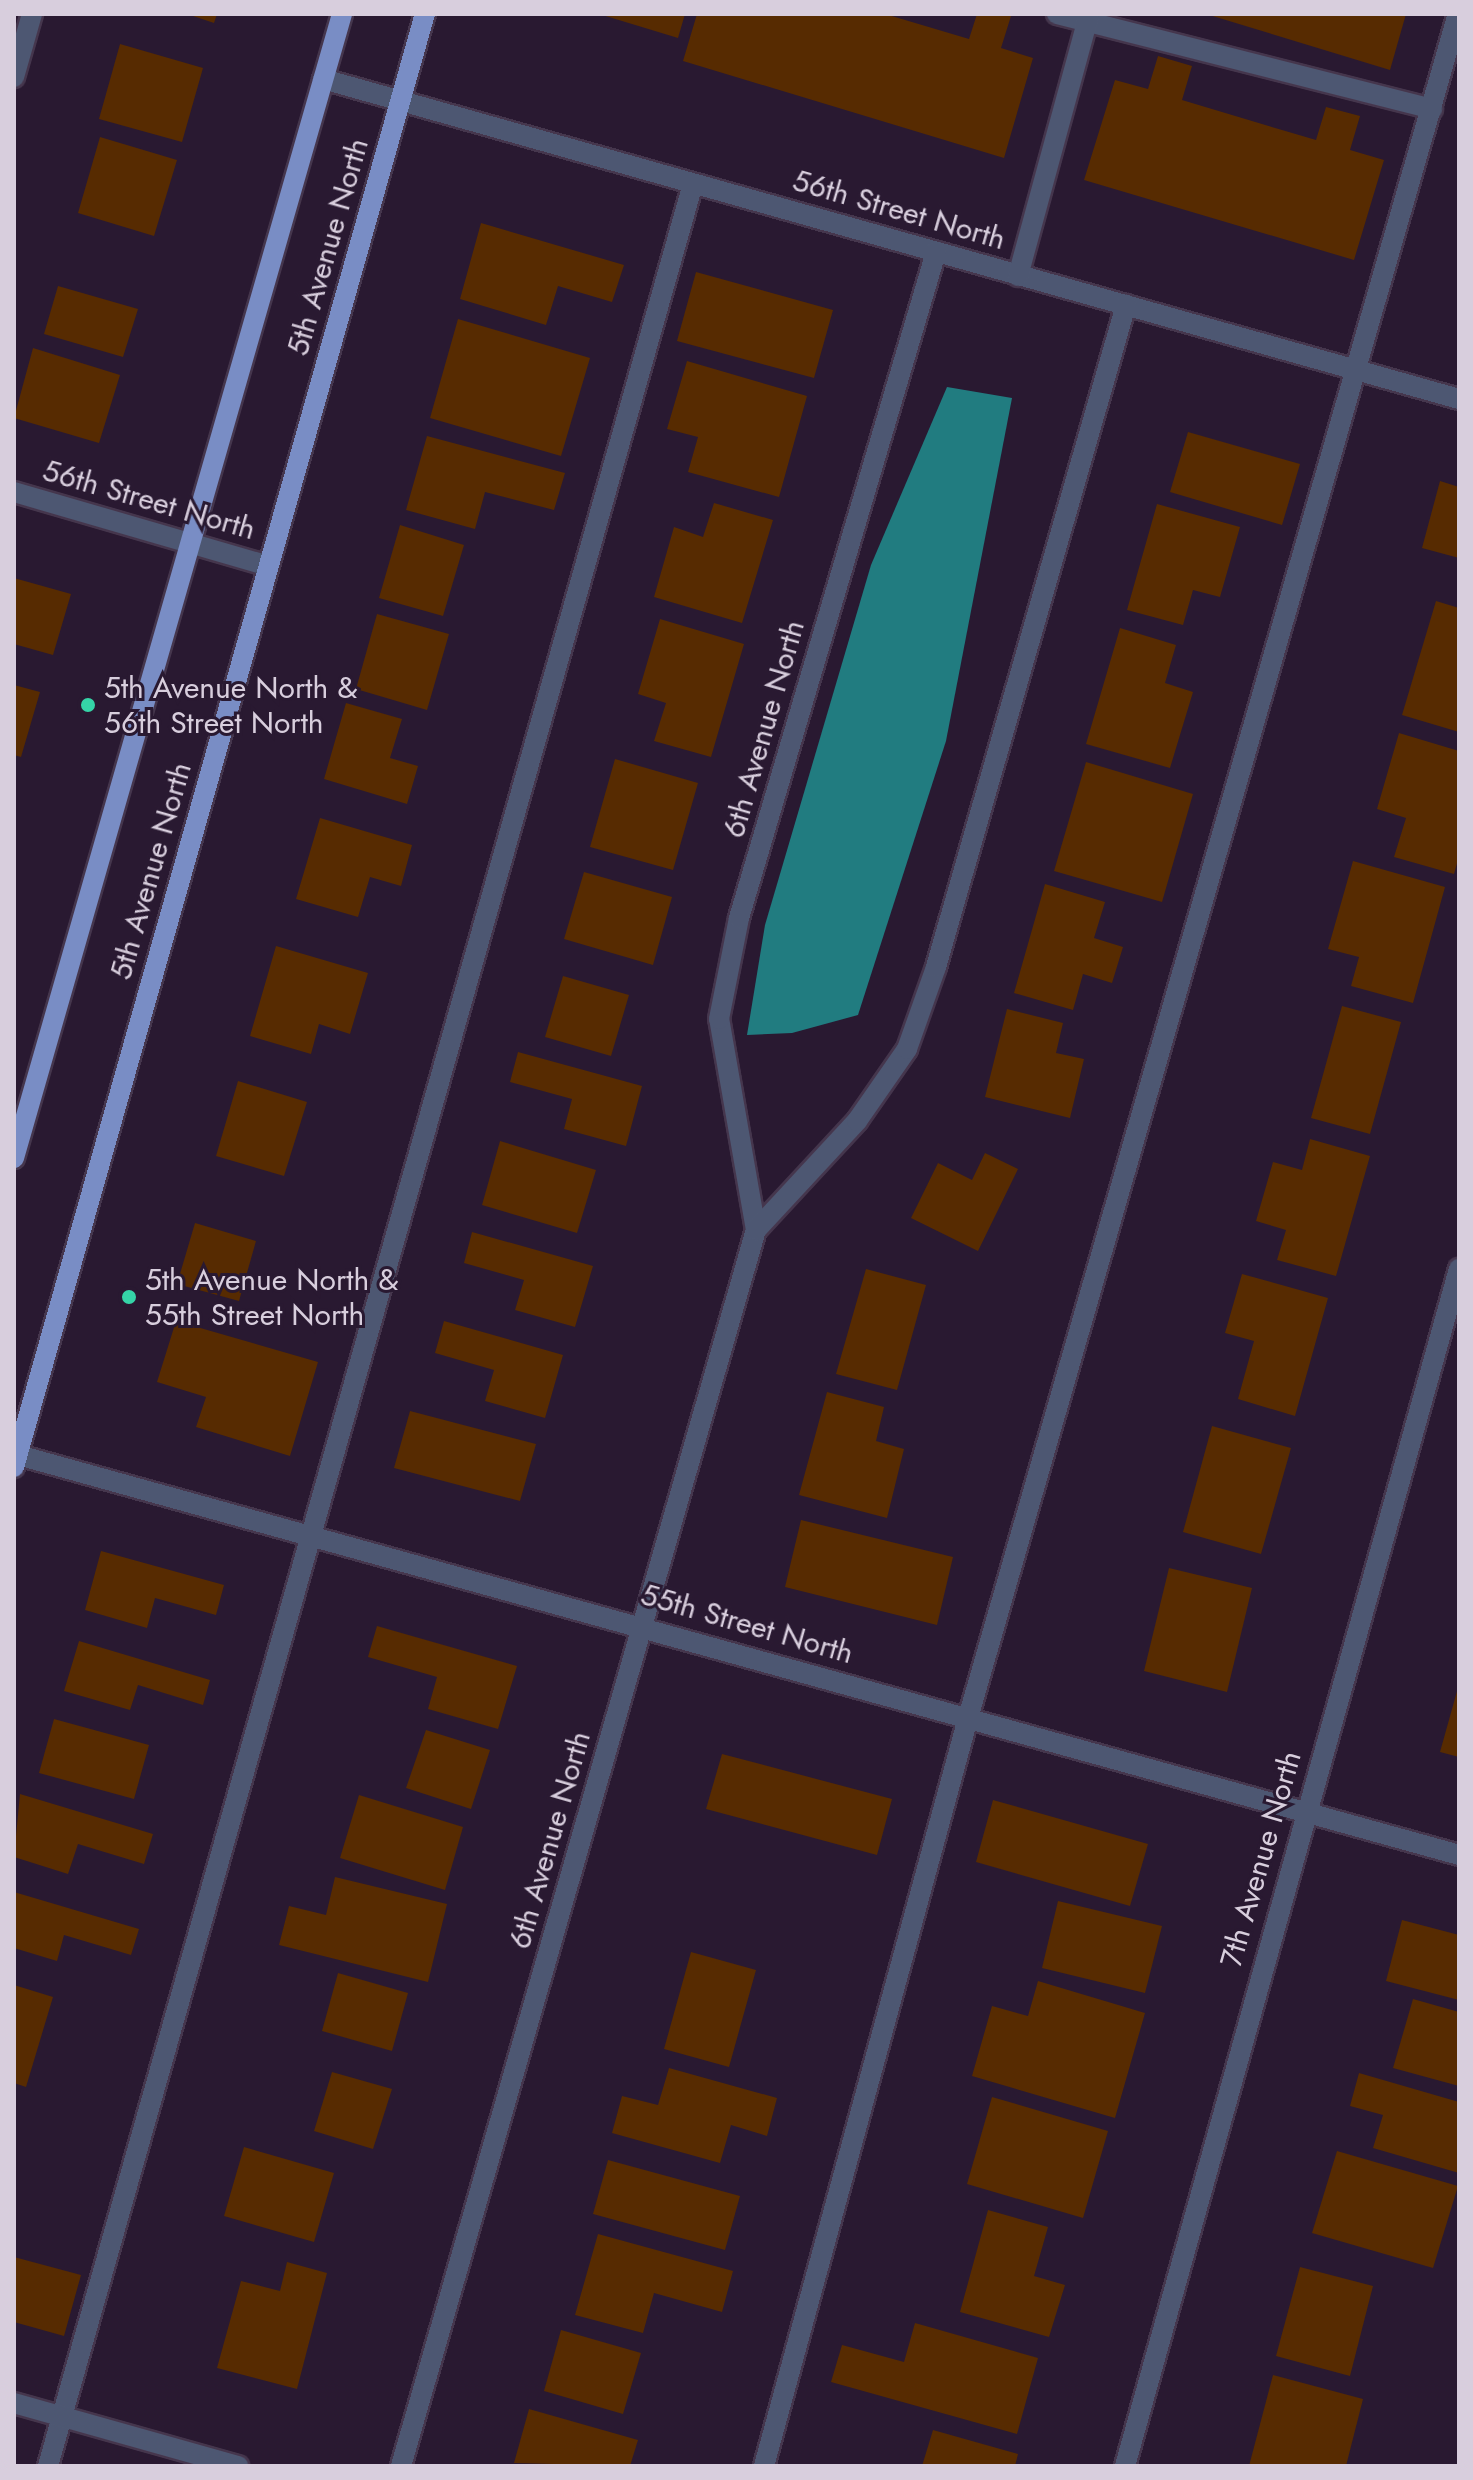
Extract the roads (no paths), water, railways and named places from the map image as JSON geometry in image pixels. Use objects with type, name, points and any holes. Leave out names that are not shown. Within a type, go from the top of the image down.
[{"type":"main road","name":"5th Avenue North","points":[[14,1158],[342,14]]},
{"type":"main road","name":"5th Avenue North","points":[[16,1461],[425,14]]},
{"type":"street","points":[[14,77],[32,14]]},
{"type":"street","points":[[1057,14],[1088,19],[1432,109]]},
{"type":"street","points":[[764,2466],[968,1718],[1359,371],[1458,14]]},
{"type":"street","points":[[1018,276],[1088,19]]},
{"type":"street","name":"56th Street North","points":[[323,79],[1459,399]]},
{"type":"street","points":[[48,2466],[693,183]]},
{"type":"street","name":"6th Avenue North","points":[[401,2466],[756,1230],[719,1019],[739,918],[936,252]]},
{"type":"street","name":"6th Avenue North","points":[[756,1230],[857,1121],[907,1049],[936,967],[1126,305]]},
{"type":"street","name":"56th Street North","points":[[14,492],[268,566]]},
{"type":"street","name":"7th Avenue North","points":[[1125,2466],[1459,1269]]},
{"type":"street","name":"55th Street North","points":[[16,1461],[313,1536],[643,1626],[1459,1855]]},
{"type":"street","points":[[14,2403],[238,2466]]},
{"type":"place","name":"5th Avenue North & 56th Street North","points":[[88,705]]},
{"type":"place","name":"5th Avenue North & 55th Street North","points":[[129,1297]]}]
